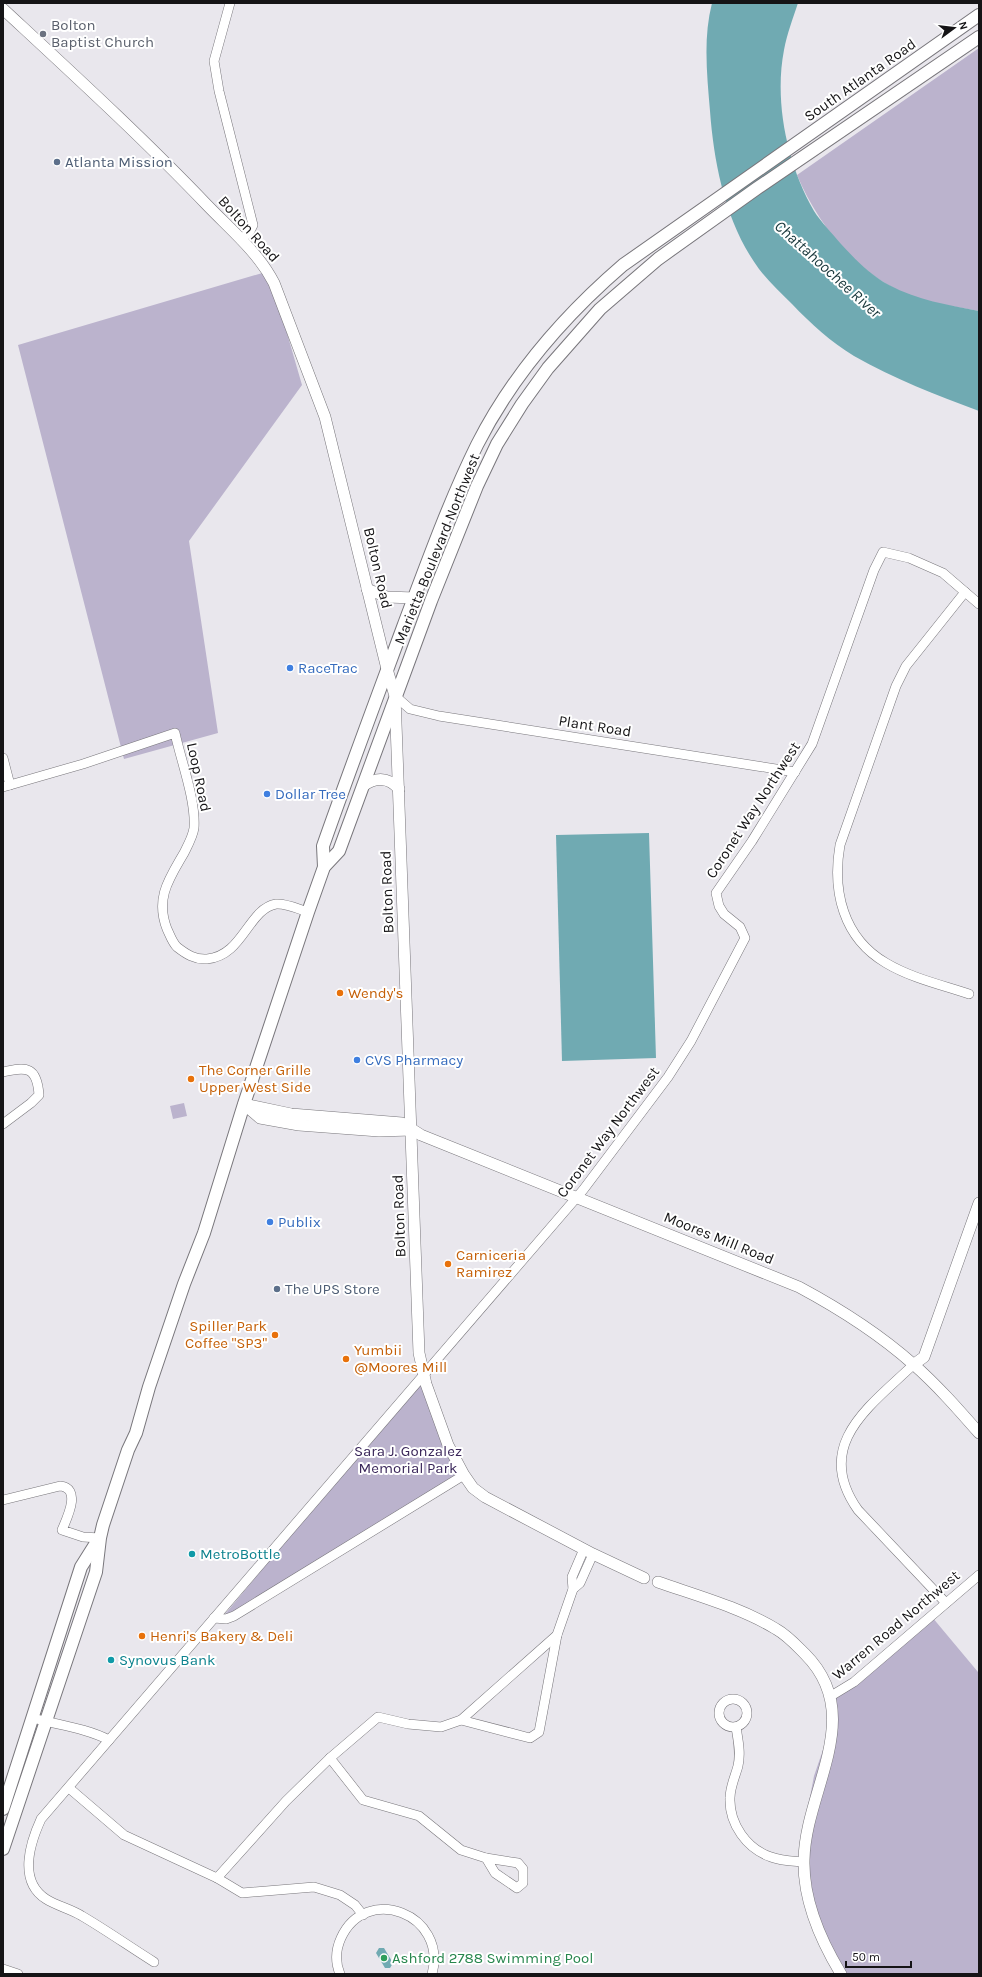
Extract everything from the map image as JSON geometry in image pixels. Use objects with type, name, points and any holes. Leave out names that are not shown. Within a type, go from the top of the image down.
[{"type":"main road","name":"South Atlanta Road","points":[[758,170],[870,93],[979,15]]},
{"type":"main road","name":"South Atlanta Road","points":[[756,189],[979,37]]},
{"type":"main road","name":"Marietta Boulevard Northwest","points":[[387,670],[457,488],[478,444],[521,376],[548,340],[578,307],[623,265],[758,170]]},
{"type":"main road","name":"Marietta Boulevard Northwest","points":[[324,867],[339,851],[395,696],[477,486],[497,444],[522,404],[548,368],[600,310],[634,279],[692,234],[756,189]]},
{"type":"main road","points":[[3,1849],[47,1722],[96,1572],[100,1538],[128,1450],[136,1433],[180,1294],[204,1233],[244,1104],[324,867],[323,846],[387,670]]},
{"type":"main road","points":[[3,1808],[81,1567],[100,1538]]},
{"type":"street","points":[[230,3],[214,61],[219,91],[253,225],[250,231],[241,240]]},
{"type":"street","name":"Bolton Road","points":[[3,9],[123,120],[260,260],[274,283],[324,411],[387,670],[395,696],[419,1345],[423,1376],[441,1430],[464,1475],[473,1488],[485,1497],[588,1551],[644,1578]]},
{"type":"street","name":"Coronet Way Northwest","points":[[154,1962],[81,1915],[46,1899],[36,1890],[29,1874],[29,1852],[33,1837],[41,1819],[576,1197],[668,1077],[691,1042],[745,938],[740,927],[724,914],[719,906],[716,893],[812,744],[874,570],[883,552],[909,558],[944,573],[979,604]]},
{"type":"street","points":[[368,589],[387,597],[414,598]]},
{"type":"street","points":[[965,592],[906,666],[896,686],[840,845],[837,866],[837,887],[841,906],[849,924],[861,942],[874,955],[897,969],[969,994]]},
{"type":"street","name":"Plant Road","points":[[395,696],[410,709],[439,716],[795,772]]},
{"type":"street","name":"Loop Road","points":[[7,786],[83,764],[174,733],[194,814],[194,830],[188,845],[163,893],[162,908],[164,921],[174,944],[193,958],[206,959],[219,957],[235,945],[265,908],[276,904],[308,912]]},
{"type":"street","points":[[3,758],[7,786]]},
{"type":"street","points":[[362,786],[371,781],[381,779],[393,783],[399,790]]},
{"type":"street","points":[[3,1072],[19,1068],[28,1069],[34,1074],[38,1084],[39,1095],[31,1103],[3,1124]]},
{"type":"street","name":"Moores Mill Road","points":[[244,1104],[260,1118],[299,1125],[379,1131],[411,1130],[799,1287],[858,1321],[913,1365],[979,1433]]},
{"type":"street","points":[[946,1603],[858,1510],[847,1493],[842,1474],[843,1450],[853,1425],[913,1365],[924,1357],[979,1204]]},
{"type":"street","points":[[214,1618],[226,1619],[234,1616],[464,1475]]},
{"type":"street","points":[[3,1500],[60,1486],[66,1487],[71,1491],[72,1497],[62,1530],[83,1536],[100,1538]]},
{"type":"street","points":[[461,1720],[530,1738],[539,1732],[557,1635],[573,1589],[580,1583],[588,1551]]},
{"type":"street","name":"Warren Road Northwest","points":[[831,1696],[854,1682],[979,1575]]},
{"type":"street","points":[[658,1582],[721,1604],[776,1628],[791,1640],[813,1662],[823,1678],[831,1696],[834,1717],[833,1736],[808,1824],[804,1862],[810,1903],[829,1952],[841,1974]]},
{"type":"street","points":[[217,1878],[286,1801],[330,1758],[378,1717],[408,1724],[441,1727],[461,1720],[557,1635]]},
{"type":"street","points":[[33,1718],[92,1732],[109,1740]]},
{"type":"street","points":[[736,1727],[740,1757],[731,1785],[730,1799],[731,1812],[736,1826],[747,1842],[762,1853],[780,1860],[804,1862]]},
{"type":"street","points":[[330,1758],[363,1800],[419,1816],[462,1850],[486,1858]]},
{"type":"street","points":[[69,1788],[124,1835],[217,1878],[242,1892],[314,1887],[340,1895],[354,1905],[363,1915]]},
{"type":"street","points":[[340,1974],[337,1961],[339,1943],[348,1926],[363,1915],[382,1909],[401,1912],[418,1922],[427,1933],[435,1956],[432,1974]]},
{"type":"street","points":[[3,1969],[18,1974]]},
{"type":"green space","points":[[979,48],[979,311],[919,299],[892,287],[874,276],[842,247],[828,230],[816,212],[797,175]]},
{"type":"green space","points":[[269,271],[302,385],[189,541],[218,733],[124,759],[18,345]]},
{"type":"green space","points":[[184,1103],[187,1116],[173,1119],[170,1106]]},
{"type":"green space","name":"Sara J. Gonzalez Memorial Park","points":[[423,1376],[464,1475],[221,1619]]},
{"type":"green space","points":[[932,1617],[978,1672],[979,1671],[979,1974],[840,1974],[820,1936],[797,1864],[814,1776],[826,1741],[831,1715],[826,1695],[852,1688]]},
{"type":"water","name":"Chattahoochee River","points":[[712,3],[798,3],[788,32],[784,50],[781,70],[781,90],[785,132],[790,153],[805,193],[814,211],[841,244],[863,266],[882,281],[911,295],[944,304],[979,311],[979,411],[900,379],[846,351],[829,339],[806,319],[759,269],[738,233],[730,213],[715,152],[706,57],[707,30]]},
{"type":"water","points":[[649,833],[656,1058],[562,1061],[556,835]]},
{"type":"water","name":"Ashford 2788 Swimming Pool","points":[[379,1948],[384,1948],[393,1963],[390,1968],[385,1968],[376,1953]]},
{"type":"place","name":"Bolton Baptist Church","points":[[43,34]]},
{"type":"place","name":"Atlanta Mission","points":[[57,162]]},
{"type":"place","name":"RaceTrac","points":[[290,668]]},
{"type":"place","name":"Dollar Tree","points":[[267,794]]},
{"type":"place","name":"Wendy's","points":[[340,993]]},
{"type":"place","name":"CVS Pharmacy","points":[[357,1060]]},
{"type":"place","name":"The Corner Grille Upper West Side","points":[[191,1079]]},
{"type":"place","name":"Publix","points":[[270,1222]]},
{"type":"place","name":"Carniceria Ramirez","points":[[448,1264]]},
{"type":"place","name":"The UPS Store","points":[[277,1289]]},
{"type":"place","name":"Spiller Park Coffee \"SP3\"","points":[[275,1335]]},
{"type":"place","name":"Yumbii @Moores Mill","points":[[346,1359]]},
{"type":"place","name":"MetroBottle","points":[[192,1554]]},
{"type":"place","name":"Henri's Bakery & Deli","points":[[142,1636]]},
{"type":"place","name":"Synovus Bank","points":[[111,1660]]},
{"type":"place","name":"Ashford 2788 Swimming Pool","points":[[384,1958]]}]
